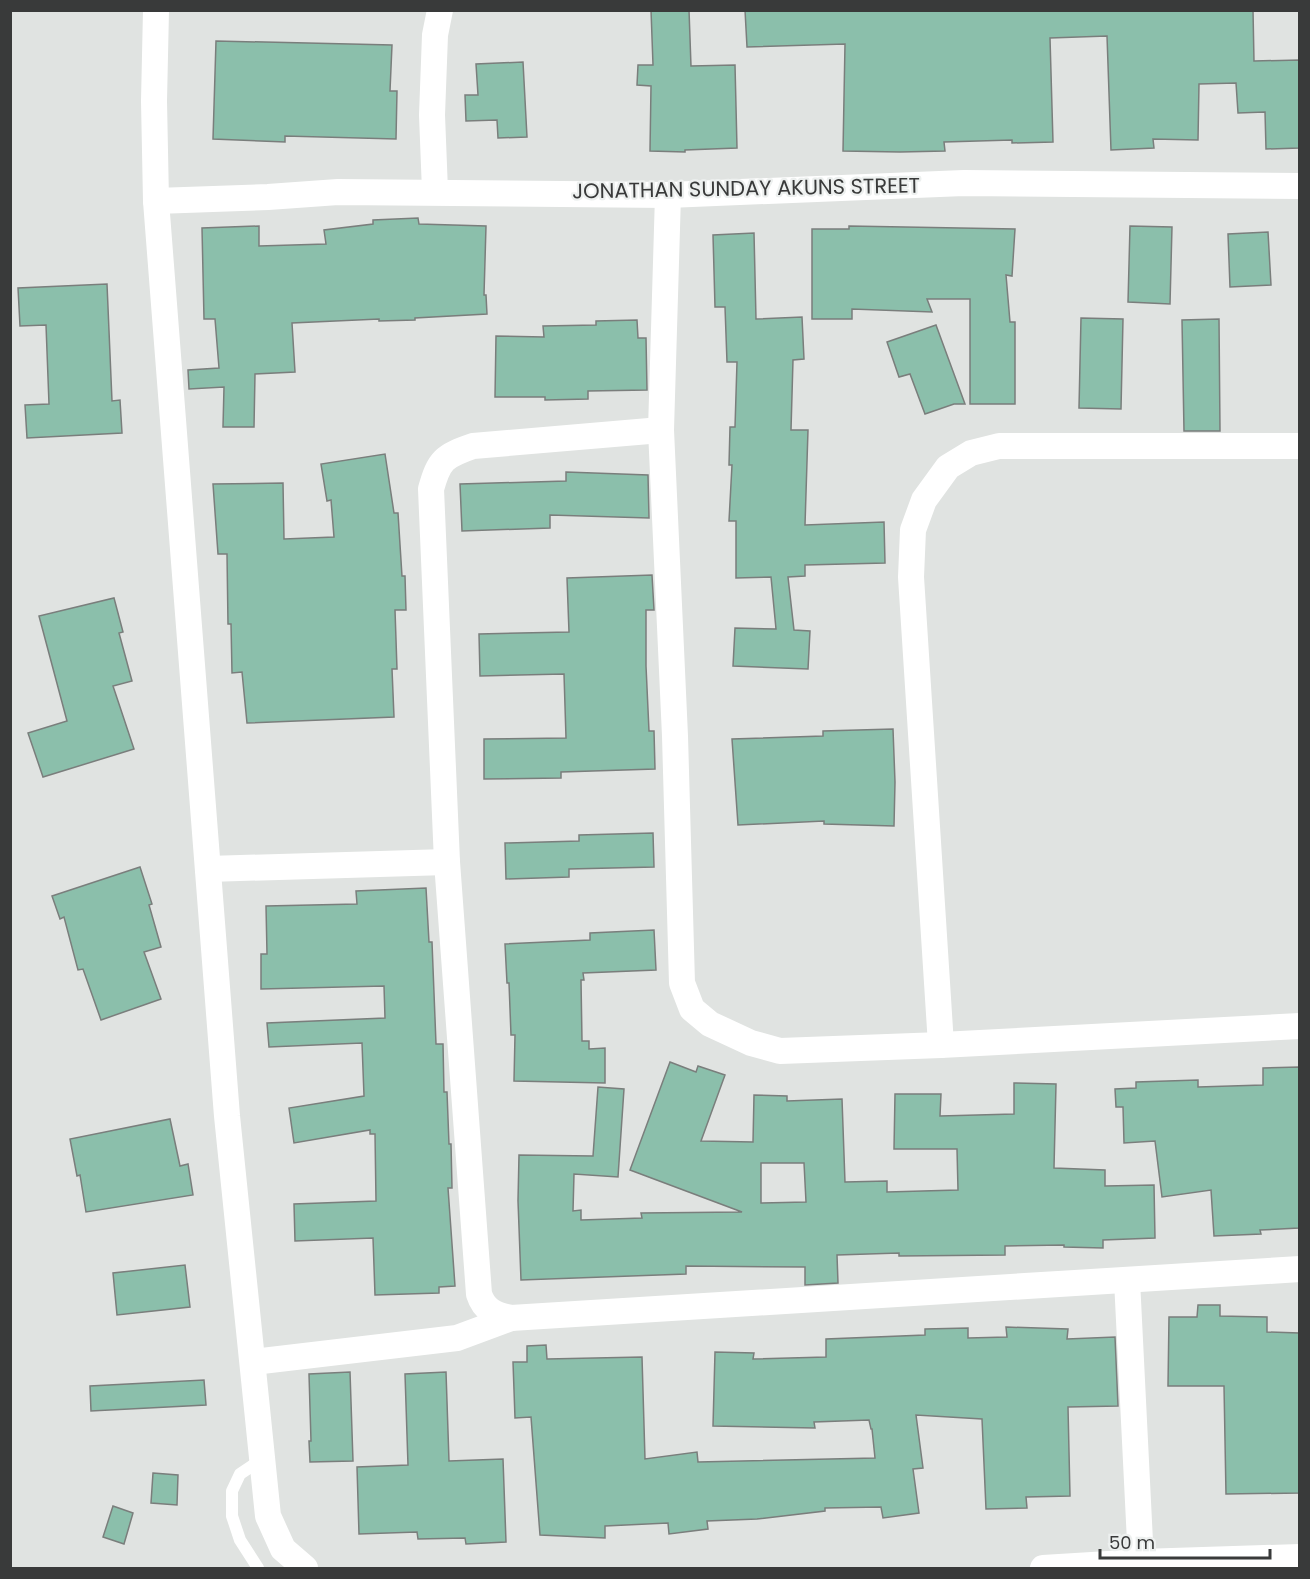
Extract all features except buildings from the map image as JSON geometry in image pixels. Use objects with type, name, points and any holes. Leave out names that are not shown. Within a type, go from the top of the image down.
[{"type":"street","points":[[156,10],[154,100],[156,201],[227,1116],[268,1516],[283,1549],[305,1569]]},
{"type":"street","points":[[435,191],[432,115],[435,35],[440,10]]},
{"type":"street","name":"JONATHAN SUNDAY AKUNS STREET","points":[[156,201],[338,192],[435,191],[668,195],[964,183],[1299,186]]},
{"type":"street","points":[[668,195],[661,430],[675,724],[682,983],[693,1009],[710,1024],[751,1043],[780,1052],[941,1046],[1299,1026]]},
{"type":"street","points":[[511,1318],[492,1312],[482,1304],[479,1293],[447,862],[431,489],[437,467],[453,453],[473,446],[661,430]]},
{"type":"street","points":[[941,1046],[911,577],[913,530],[924,500],[948,467],[971,453],[999,446],[1299,446]]},
{"type":"street","points":[[208,869],[447,862]]},
{"type":"street","points":[[253,1362],[457,1338],[511,1318],[1299,1269]]},
{"type":"street","points":[[1127,1280],[1141,1562]]},
{"type":"street","points":[[1043,1569],[1141,1562],[1299,1557]]},
{"type":"lane","points":[[258,1569],[240,1540],[232,1516],[232,1491],[240,1474],[261,1460]]}]
